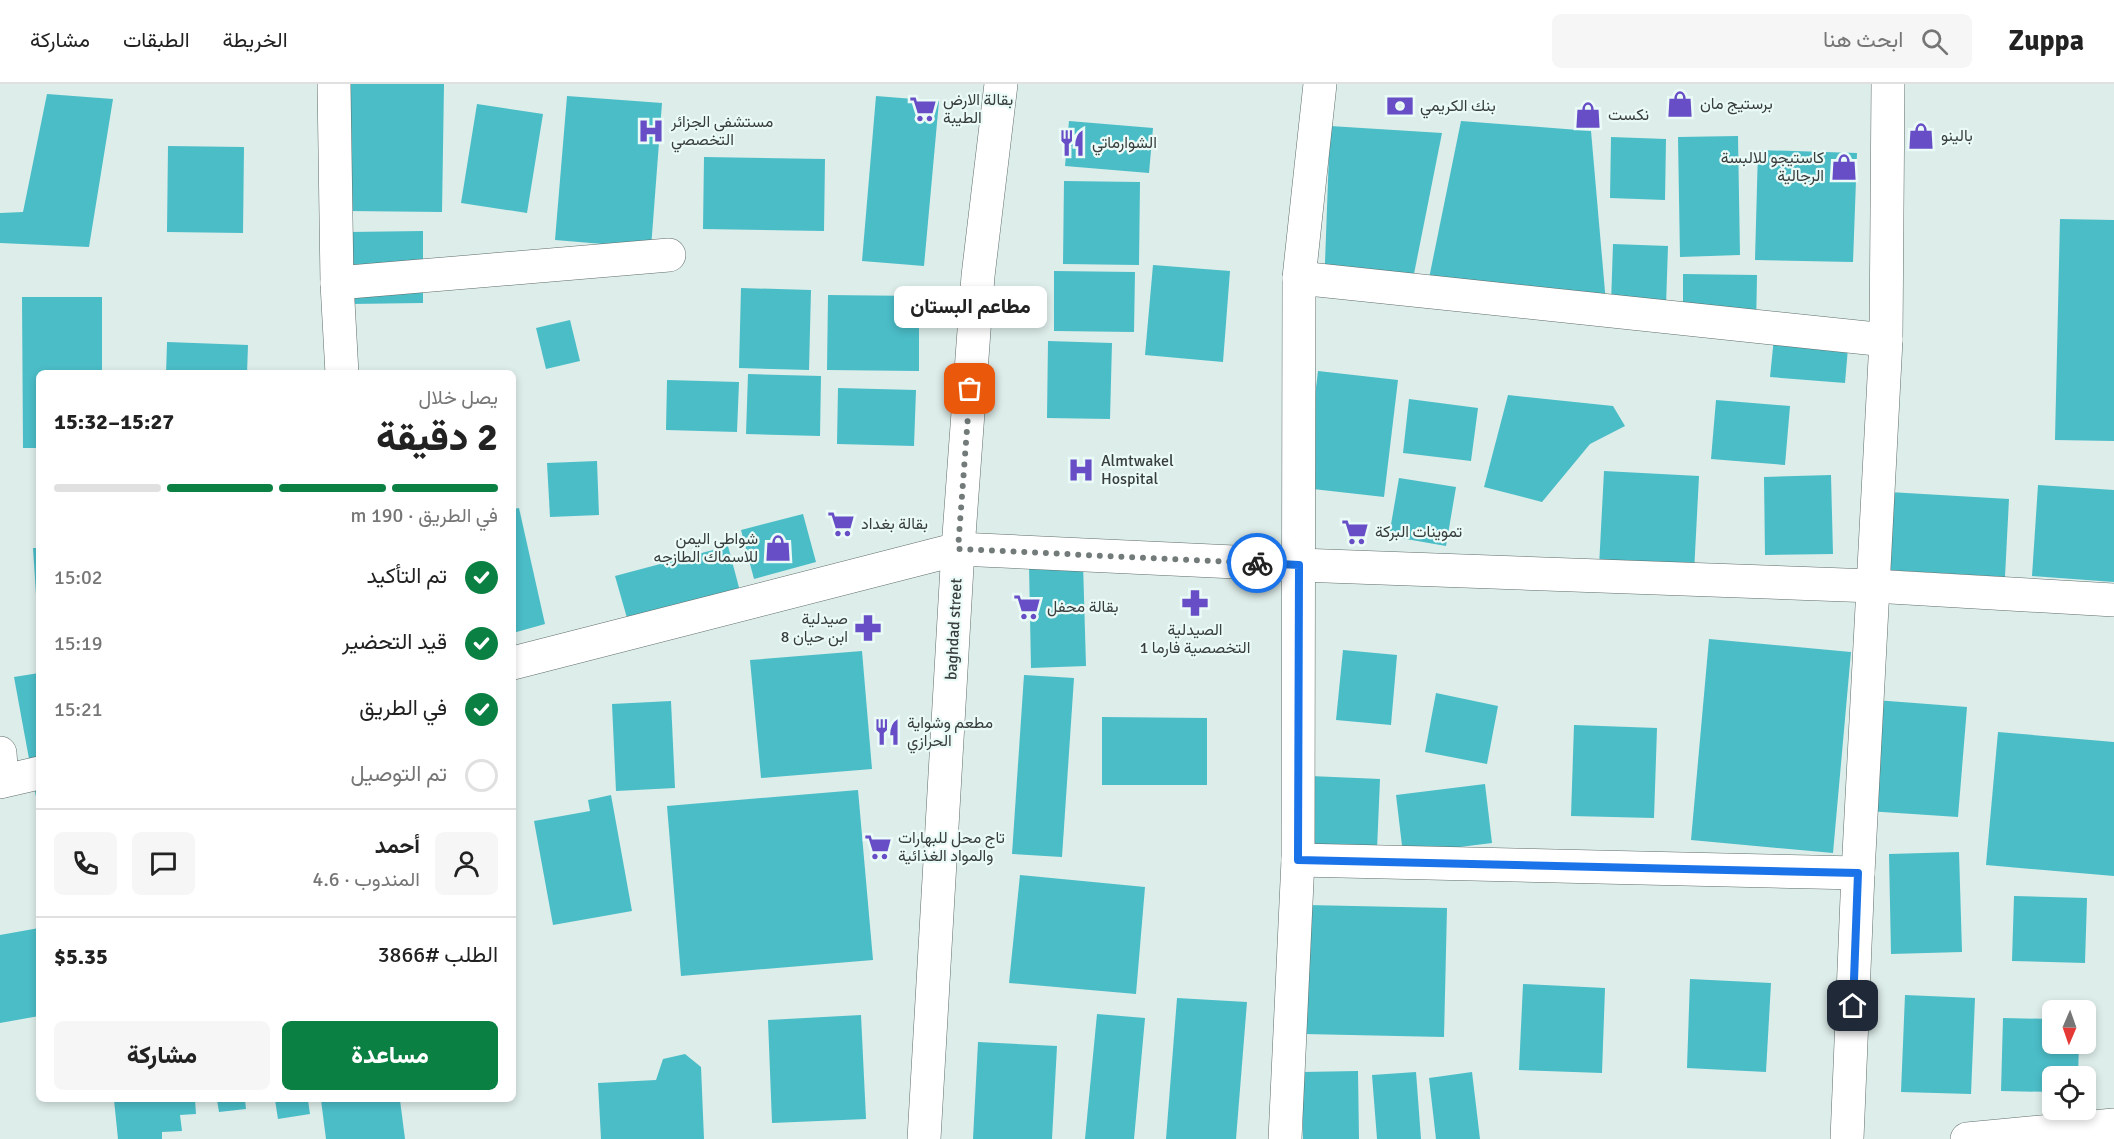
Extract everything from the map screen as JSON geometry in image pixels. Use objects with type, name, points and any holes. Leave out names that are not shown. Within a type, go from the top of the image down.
[{"type":"street","points":[[334,84],[337,283],[342,370]]},
{"type":"street","name":"baghdad street","points":[[924,1139],[958,549],[978,276],[1000,84]]},
{"type":"street","points":[[1285,1139],[1298,860],[1299,278],[1320,84]]},
{"type":"street","points":[[1847,1139],[1858,873],[1886,340],[1888,84]]},
{"type":"street","points":[[337,283],[669,255]]},
{"type":"street","points":[[1299,278],[1886,340]]},
{"type":"street","points":[[516,662],[958,549],[1299,565],[1874,586],[2114,600]]},
{"type":"street","points":[[1,772],[36,773]]},
{"type":"street","points":[[1298,860],[1858,873]]},
{"type":"street","points":[[1967,1139],[2114,1125]]},
{"type":"building","points":[[348,84],[444,84],[442,212],[347,211]]},
{"type":"building","points":[[47,94],[113,99],[89,247],[0,243],[0,213],[23,212]]},
{"type":"building","points":[[567,96],[662,103],[651,248],[555,240]]},
{"type":"building","points":[[876,96],[939,101],[924,266],[862,261]]},
{"type":"building","points":[[477,104],[543,114],[527,213],[461,203]]},
{"type":"building","points":[[1069,121],[1153,128],[1149,173],[1065,166]]},
{"type":"building","points":[[1461,121],[1591,131],[1606,303],[1425,298]]},
{"type":"building","points":[[1330,126],[1442,133],[1410,294],[1324,290]]},
{"type":"building","points":[[1738,136],[1740,255],[1680,257],[1678,137]]},
{"type":"building","points":[[1611,137],[1666,139],[1665,200],[1610,198]]},
{"type":"building","points":[[168,146],[244,147],[243,233],[167,232]]},
{"type":"building","points":[[1758,150],[1857,153],[1853,262],[1755,260]]},
{"type":"building","points":[[704,157],[825,159],[824,231],[703,229]]},
{"type":"building","points":[[1064,181],[1140,182],[1139,265],[1063,264]]},
{"type":"building","points":[[2060,219],[2114,220],[2114,441],[2055,440]]},
{"type":"building","points":[[423,231],[423,303],[350,304],[349,232]]},
{"type":"building","points":[[1613,244],[1668,246],[1666,306],[1611,304]]},
{"type":"building","points":[[1153,265],[1230,271],[1223,362],[1145,355]]},
{"type":"building","points":[[1054,271],[1135,272],[1134,332],[1054,331]]},
{"type":"building","points":[[1683,274],[1757,275],[1756,330],[1683,329]]},
{"type":"building","points":[[741,288],[811,290],[809,370],[739,368]]},
{"type":"building","points":[[828,295],[919,296],[919,371],[827,370]]},
{"type":"building","points":[[22,297],[102,297],[102,370],[36,370],[36,448],[23,448]]},
{"type":"building","points":[[1776,318],[1850,324],[1845,383],[1770,377]]},
{"type":"building","points":[[570,320],[580,361],[546,369],[536,328]]},
{"type":"building","points":[[1048,341],[1112,343],[1110,419],[1047,418]]},
{"type":"building","points":[[167,342],[248,345],[247,370],[166,370]]},
{"type":"building","points":[[1318,371],[1398,380],[1384,497],[1304,488]]},
{"type":"building","points":[[748,374],[821,376],[820,436],[746,434]]},
{"type":"building","points":[[667,380],[739,382],[737,432],[666,430]]},
{"type":"building","points":[[838,388],[916,390],[914,446],[837,444]]},
{"type":"building","points":[[1508,395],[1613,406],[1625,426],[1590,444],[1542,502],[1484,487]]},
{"type":"building","points":[[1409,399],[1478,408],[1471,461],[1403,453]]},
{"type":"building","points":[[1716,400],[1790,406],[1785,465],[1711,459]]},
{"type":"building","points":[[597,461],[599,515],[550,517],[547,463]]},
{"type":"building","points":[[1604,471],[1699,476],[1694,573],[1599,567]]},
{"type":"building","points":[[1831,475],[1833,554],[1765,555],[1764,477]]},
{"type":"building","points":[[1399,478],[1456,487],[1446,546],[1389,536]]},
{"type":"building","points":[[2038,485],[2114,490],[2114,582],[2032,576]]},
{"type":"building","points":[[1889,492],[2009,499],[2005,577],[1885,570]]},
{"type":"building","points":[[516,508],[519,508],[545,624],[516,632]]},
{"type":"building","points":[[803,514],[816,562],[754,579],[741,530]]},
{"type":"building","points":[[728,546],[741,595],[629,625],[615,576]]},
{"type":"building","points":[[33,548],[36,548],[36,594]]},
{"type":"building","points":[[1083,563],[1086,666],[1031,668],[1029,565]]},
{"type":"building","points":[[1709,639],[1851,652],[1833,853],[1691,840]]},
{"type":"building","points":[[1343,650],[1397,655],[1391,725],[1336,720]]},
{"type":"building","points":[[862,651],[872,769],[761,778],[750,660]]},
{"type":"building","points":[[36,673],[36,797],[14,677]]},
{"type":"building","points":[[1024,675],[1074,678],[1062,857],[1012,854]]},
{"type":"building","points":[[1436,693],[1498,706],[1487,764],[1425,752]]},
{"type":"building","points":[[1875,700],[1967,707],[1958,817],[1867,811]]},
{"type":"building","points":[[671,701],[675,788],[616,791],[612,704]]},
{"type":"building","points":[[1102,717],[1207,718],[1207,785],[1102,785]]},
{"type":"building","points":[[1574,725],[1657,728],[1654,818],[1571,816]]},
{"type":"building","points":[[1998,732],[2114,742],[2114,876],[1986,865]]},
{"type":"building","points":[[1310,776],[1380,779],[1377,850],[1306,846]]},
{"type":"building","points":[[1485,784],[1492,843],[1403,854],[1396,795]]},
{"type":"building","points":[[858,790],[873,960],[681,976],[667,806]]},
{"type":"building","points":[[611,795],[632,911],[553,925],[534,821],[590,811],[588,800]]},
{"type":"building","points":[[1959,852],[1962,952],[1891,954],[1889,854]]},
{"type":"building","points":[[1020,875],[1145,887],[1136,994],[1009,983]]},
{"type":"building","points":[[2014,896],[2087,898],[2085,963],[2012,961]]},
{"type":"building","points":[[1307,905],[1447,908],[1444,1037],[1304,1034]]},
{"type":"building","points":[[36,929],[36,1017],[0,1023],[0,935]]},
{"type":"building","points":[[1690,979],[1771,983],[1766,1072],[1687,1068]]},
{"type":"building","points":[[1523,984],[1605,988],[1602,1073],[1519,1070]]},
{"type":"building","points":[[1905,995],[1975,998],[1971,1094],[1901,1092]]},
{"type":"building","points":[[1177,998],[1247,1002],[1236,1139],[1166,1139]]},
{"type":"building","points":[[1097,1014],[1145,1018],[1134,1139],[1085,1139]]},
{"type":"building","points":[[861,1015],[866,1119],[772,1123],[768,1020]]},
{"type":"building","points":[[2003,1018],[2042,1019],[2042,1054],[2079,1054],[2078,1066],[2042,1066],[2042,1092],[2001,1091]]},
{"type":"building","points":[[978,1042],[1057,1046],[1052,1139],[973,1139]]},
{"type":"building","points":[[685,1054],[701,1067],[704,1139],[601,1139],[598,1083],[656,1080],[663,1059]]},
{"type":"building","points":[[1358,1071],[1359,1139],[1303,1139],[1302,1072]]},
{"type":"building","points":[[1416,1072],[1421,1139],[1377,1139],[1372,1075]]},
{"type":"building","points":[[1472,1072],[1480,1139],[1436,1139],[1429,1078]]},
{"type":"building","points":[[114,1102],[195,1102],[196,1114],[180,1115],[182,1131],[162,1132],[162,1139],[118,1139]]},
{"type":"building","points":[[217,1102],[245,1102],[246,1109],[219,1112]]},
{"type":"building","points":[[275,1102],[308,1102],[310,1114],[278,1119]]},
{"type":"building","points":[[321,1102],[400,1102],[405,1139],[326,1139]]},
{"type":"way so far","points":[[970,389],[958,549],[1257,563]]},
{"type":"place","name":"برستيج مان","points":[[1680,104]]},
{"type":"place","name":"بنك الكريمي","points":[[1400,106]]},
{"type":"place","name":"بقالة الارض الطيبة","points":[[923,109]]},
{"type":"place","name":"نكست","points":[[1588,115]]},
{"type":"place","name":"مستشفى الجزائر التخصصي","points":[[651,131]]},
{"type":"place","name":"بالينو","points":[[1921,136]]},
{"type":"place","name":"الشوارماتي","points":[[1072,143]]},
{"type":"place","name":"كاستيجو للالبسة الرجالية","points":[[1844,167]]},
{"type":"place","name":"مطاعم البستان","points":[[970,389]]},
{"type":"place","name":"Almtwakel Hospital","points":[[1081,470]]},
{"type":"place","name":"بقالة بغداد","points":[[841,524]]},
{"type":"place","name":"تموينات البركة","points":[[1355,532]]},
{"type":"place","name":"شواطى اليمن للاسماك الطازجه","points":[[778,548]]},
{"type":"place","name":"الصيدلية التخصصية فارما 1","points":[[1195,603]]},
{"type":"place","name":"بقالة محفل","points":[[1027,607]]},
{"type":"place","name":"صيدلية ابن حيان 8","points":[[868,628]]},
{"type":"place","name":"مطعم وشواية الحرازي","points":[[887,732]]},
{"type":"place","name":"تاج محل للبهارات والمواد الغذائية","points":[[878,847]]},
{"type":"route","points":[[1257,563],[1299,565],[1298,860],[1858,873],[1853,1006]]}]
